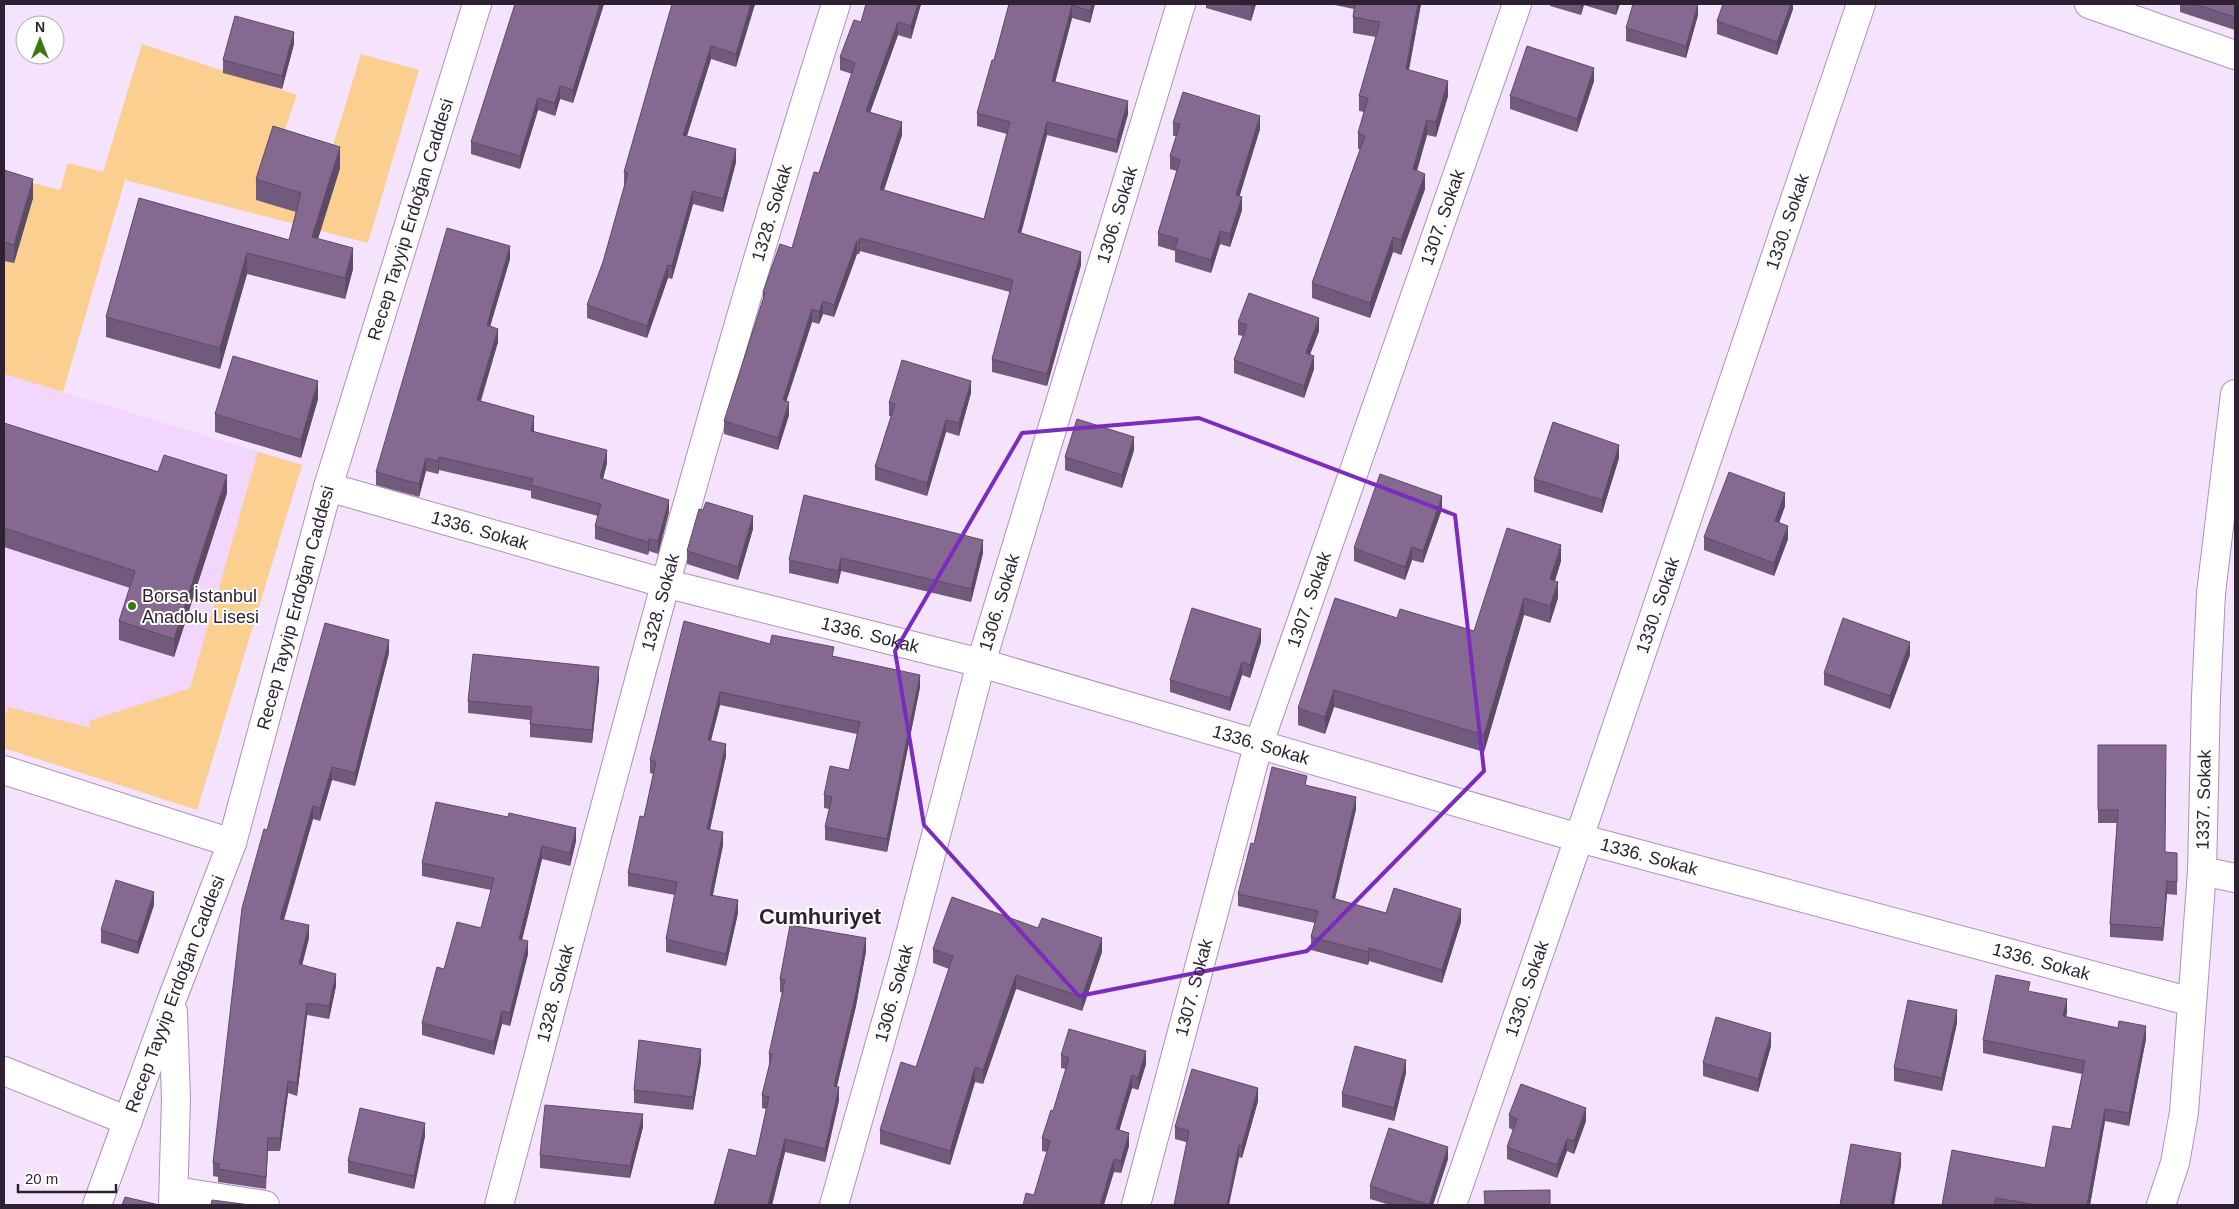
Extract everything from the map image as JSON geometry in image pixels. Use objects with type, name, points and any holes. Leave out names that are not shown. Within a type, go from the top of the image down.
[{"type":"street","name":"Recep Tayyip Erdoğan Caddesi","points":[[97,1205],[172,999],[232,843],[328,487],[477,4]]},
{"type":"street","name":"1328. Sokak","points":[[500,1205],[664,583],[735,335],[836,4]]},
{"type":"street","name":"1306. Sokak","points":[[834,1205],[901,969],[981,663],[1180,4]]},
{"type":"street","name":"1307. Sokak","points":[[1136,1205],[1258,746],[1517,4]]},
{"type":"street","name":"1330. Sokak","points":[[1452,1205],[1579,838],[1861,4]]},
{"type":"street","points":[[2089,4],[2235,55]]},
{"type":"street","name":"1337. Sokak","points":[[2161,1205],[2175,1163],[2184,1112],[2202,871],[2206,697],[2211,592],[2235,394]]},
{"type":"street","name":"1336. Sokak","points":[[328,487],[664,583],[981,663],[1258,746],[1579,838],[2192,1002]]},
{"type":"street","points":[[4,770],[232,843]]},
{"type":"street","points":[[2202,871],[2235,878]]},
{"type":"street","points":[[172,999],[176,1099],[174,1198],[265,1205]]},
{"type":"street","points":[[4,1071],[128,1121]]},
{"type":"highlighted area","points":[[1199,418],[1455,515],[1484,771],[1307,951],[1079,996],[924,825],[895,651],[1022,433]]},
{"type":"shaded area","points":[[142,44],[297,95],[281,141],[331,152],[361,54],[419,70],[368,243],[125,180],[63,392],[4,374],[4,176],[60,190],[68,163],[103,172]]},
{"type":"shaded area","name":"Borsa İstanbul Anadolu Lisesi","points":[[4,374],[302,465],[197,810],[4,748]]},
{"type":"shaded area","points":[[258,452],[302,465],[197,810],[4,748],[4,721],[8,707],[91,728],[89,721],[190,688]]},
{"type":"building","points":[[515,4],[600,4],[573,90],[560,86],[555,103],[538,98],[520,156],[471,142]]},
{"type":"building","points":[[672,4],[751,4],[736,54],[711,46],[683,135],[736,149],[723,199],[693,191],[672,266],[668,265],[647,326],[587,305],[603,262],[628,173],[624,172]]},
{"type":"building","points":[[866,4],[918,4],[911,26],[898,22],[866,111],[902,122],[880,189],[984,219],[1010,122],[977,113],[1009,4],[1092,4],[1090,11],[1072,5],[1052,81],[1128,101],[1117,140],[1047,122],[1018,232],[1081,252],[1047,374],[992,359],[1013,280],[860,238],[859,242],[857,241],[834,305],[823,301],[819,312],[812,309],[783,400],[789,402],[778,438],[724,421],[765,293],[763,292],[780,244],[792,248],[814,172],[819,173],[855,63],[840,57],[854,20],[861,22]]},
{"type":"building","points":[[1355,4],[1418,4],[1406,69],[1448,81],[1436,122],[1427,120],[1413,169],[1425,174],[1401,240],[1393,237],[1370,303],[1312,283],[1365,136],[1358,133],[1368,98],[1359,96],[1380,22],[1353,17]]},
{"type":"building","points":[[1633,4],[1698,4],[1686,46],[1626,28]]},
{"type":"building","points":[[1723,4],[1791,4],[1777,42],[1717,21]]},
{"type":"building","points":[[2194,4],[2235,4],[2235,17]]},
{"type":"building","points":[[235,16],[294,32],[282,76],[223,60]]},
{"type":"building","points":[[1527,46],[1594,68],[1577,119],[1510,96]]},
{"type":"building","points":[[1183,92],[1260,116],[1236,195],[1242,197],[1230,234],[1220,231],[1211,260],[1175,249],[1178,239],[1158,233],[1180,160],[1170,156],[1180,124],[1173,123]]},
{"type":"building","points":[[273,126],[340,147],[312,237],[353,248],[345,278],[247,253],[220,348],[106,317],[139,198],[289,240],[301,193],[256,179]]},
{"type":"building","points":[[4,170],[33,179],[14,245],[4,242]]},
{"type":"building","points":[[447,228],[510,246],[487,325],[498,329],[477,400],[534,416],[531,431],[607,450],[600,478],[669,500],[658,541],[649,539],[648,542],[595,526],[601,504],[531,485],[533,479],[439,457],[438,461],[426,458],[419,484],[376,472]]},
{"type":"building","points":[[1249,293],[1319,318],[1306,353],[1314,356],[1304,386],[1234,360],[1247,325],[1238,322]]},
{"type":"building","points":[[233,356],[318,381],[301,440],[215,414]]},
{"type":"building","points":[[902,360],[971,381],[959,423],[946,420],[927,483],[875,467],[895,404],[889,403]]},
{"type":"building","points":[[1077,419],[1134,437],[1122,475],[1065,457]]},
{"type":"building","points":[[1553,422],[1619,445],[1602,500],[1534,479]]},
{"type":"building","points":[[4,423],[158,472],[164,455],[227,475],[174,639],[119,621],[135,571],[4,528]]},
{"type":"building","points":[[1729,472],[1785,493],[1775,521],[1788,526],[1774,563],[1704,537]]},
{"type":"building","points":[[1380,474],[1442,496],[1423,551],[1412,547],[1405,567],[1354,548]]},
{"type":"building","points":[[804,495],[983,540],[971,589],[841,558],[838,571],[789,560]]},
{"type":"building","points":[[706,502],[753,516],[738,567],[687,551],[699,509],[703,510]]},
{"type":"building","points":[[1507,528],[1561,545],[1550,579],[1558,582],[1550,606],[1524,598],[1484,735],[1334,690],[1325,717],[1298,708],[1335,598],[1397,618],[1400,609],[1474,631]]},
{"type":"building","points":[[1192,608],[1261,629],[1250,665],[1242,662],[1230,698],[1170,680]]},
{"type":"building","points":[[1843,618],[1910,642],[1890,696],[1824,673]]},
{"type":"building","points":[[684,621],[770,644],[772,635],[834,647],[832,656],[920,675],[887,839],[825,827],[832,797],[824,795],[830,766],[849,770],[860,722],[720,692],[708,740],[726,744],[707,829],[723,832],[710,895],[738,900],[726,954],[666,939],[677,882],[628,873],[640,816],[644,817],[656,762],[650,760]]},
{"type":"building","points":[[325,623],[389,640],[355,773],[332,767],[320,808],[313,806],[280,919],[309,925],[299,964],[336,974],[329,1006],[307,1003],[297,1083],[288,1081],[280,1138],[268,1138],[266,1177],[218,1169],[220,1164],[213,1163],[242,908],[264,829],[267,830]]},
{"type":"building","points":[[473,654],[599,667],[592,730],[530,724],[532,707],[468,701]]},
{"type":"building","points":[[2098,745],[2166,745],[2165,852],[2177,853],[2177,882],[2167,881],[2163,928],[2110,924],[2118,810],[2098,810]]},
{"type":"building","points":[[1272,767],[1307,776],[1305,785],[1356,797],[1332,898],[1386,913],[1394,888],[1461,909],[1442,970],[1369,948],[1368,952],[1311,937],[1318,911],[1238,894],[1251,843],[1254,844]]},
{"type":"building","points":[[436,802],[508,817],[509,813],[576,828],[570,853],[542,846],[519,939],[528,941],[510,1013],[502,1011],[494,1042],[422,1023],[437,967],[444,969],[457,922],[481,928],[494,878],[422,863]]},
{"type":"building","points":[[116,880],[154,892],[138,942],[101,930]]},
{"type":"building","points":[[952,897],[1038,928],[1042,918],[1102,938],[1082,997],[1016,975],[983,1070],[975,1067],[950,1151],[880,1130],[901,1062],[916,1067],[953,956],[933,949]]},
{"type":"building","points":[[790,925],[866,938],[856,993],[834,1086],[839,1087],[825,1149],[785,1139],[768,1205],[714,1205],[729,1149],[756,1156],[769,1097],[762,1095],[772,1054],[769,1054],[785,980],[780,979]]},
{"type":"building","points":[[1996,975],[2030,982],[2028,991],[2067,999],[2063,1016],[2118,1028],[2119,1021],[2146,1026],[2129,1113],[2105,1109],[2087,1205],[2037,1205],[1996,1198],[1994,1205],[1942,1205],[1952,1150],[2045,1168],[2053,1126],[2071,1129],[2085,1061],[1983,1040]]},
{"type":"building","points":[[1908,1000],[1957,1010],[1942,1078],[1894,1068]]},
{"type":"building","points":[[1716,1017],[1771,1033],[1758,1079],[1703,1063]]},
{"type":"building","points":[[1069,1029],[1146,1051],[1138,1078],[1132,1075],[1116,1129],[1129,1133],[1121,1161],[1114,1159],[1100,1205],[1023,1205],[1026,1193],[1034,1195],[1050,1141],[1042,1138],[1051,1110],[1053,1111],[1069,1058],[1061,1055]]},
{"type":"building","points":[[639,1040],[701,1049],[693,1097],[634,1090]]},
{"type":"building","points":[[1355,1046],[1406,1060],[1394,1108],[1342,1094]]},
{"type":"building","points":[[1192,1069],[1258,1088],[1242,1146],[1239,1145],[1227,1205],[1174,1205],[1189,1131],[1175,1127]]},
{"type":"building","points":[[1521,1084],[1586,1108],[1574,1141],[1567,1139],[1557,1165],[1507,1147],[1517,1119],[1509,1115]]},
{"type":"building","points":[[545,1105],[643,1114],[630,1166],[540,1155]]},
{"type":"building","points":[[360,1108],[425,1123],[414,1176],[348,1161]]},
{"type":"building","points":[[1389,1128],[1448,1147],[1429,1205],[1370,1186]]},
{"type":"building","points":[[1851,1144],[1901,1153],[1891,1205],[1840,1205]]},
{"type":"building","points":[[1550,1190],[1550,1205],[1485,1205],[1484,1191]]},
{"type":"building","points":[[125,1197],[159,1205],[122,1205]]},
{"type":"building","points":[[212,1200],[250,1205],[211,1205]]},
{"type":"place","name":"Borsa İstanbul Anadolu Lisesi","points":[[132,606]]},
{"type":"district","name":"Cumhuriyet","points":[[820,916]]}]
